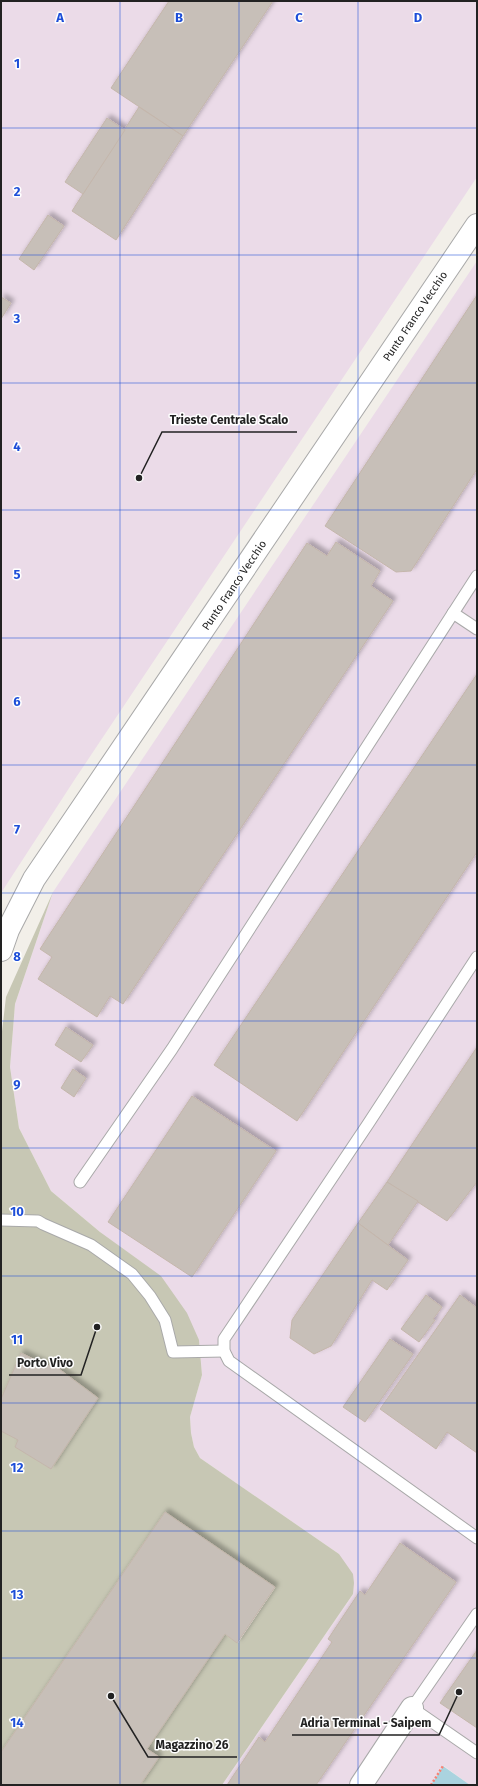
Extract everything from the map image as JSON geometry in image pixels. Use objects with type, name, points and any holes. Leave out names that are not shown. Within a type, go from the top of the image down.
[{"type":"street","name":"Punto Franco Vecchio","points":[[1,950],[8,930],[34,880],[477,225]]},
{"type":"street","points":[[361,1785],[412,1708]]},
{"type":"lane","points":[[80,1182],[172,1049],[477,576]]},
{"type":"lane","points":[[453,613],[477,629]]},
{"type":"lane","points":[[477,957],[368,1124],[224,1339],[224,1351],[230,1360],[477,1538]]},
{"type":"lane","points":[[1,1220],[38,1221],[91,1245],[132,1274],[150,1296],[165,1320],[173,1352],[224,1351]]},
{"type":"lane","points":[[477,1614],[412,1708],[477,1753]]},
{"type":"path","points":[[431,1785],[444,1766]]},
{"type":"shaded area","points":[[1,1],[477,1],[477,177],[75,779],[1,893]]},
{"type":"shaded area","points":[[477,261],[477,1785],[470,1785],[444,1766],[431,1785],[222,1785],[353,1594],[339,1554],[200,1458],[194,1447],[190,1417],[202,1375],[199,1340],[100,1232],[51,1191],[19,1128],[10,1067],[15,1004],[53,892]]},
{"type":"shaded area","points":[[53,892],[15,1004],[10,1067],[19,1128],[51,1191],[100,1232],[161,1276],[187,1313],[199,1340],[202,1375],[190,1417],[194,1447],[200,1458],[339,1554],[353,1574],[353,1594],[222,1785],[140,1785],[159,1757],[147,1749],[225,1634],[238,1643],[275,1588],[165,1512],[1,1752],[1,1040],[6,997]]},
{"type":"water","points":[[443,1766],[470,1785],[431,1785]]},
{"type":"building","points":[[169,1],[273,1],[183,136],[111,88]]},
{"type":"building","points":[[139,107],[183,136],[116,240],[72,211]]},
{"type":"building","points":[[107,118],[125,130],[83,194],[65,182]]},
{"type":"building","points":[[48,215],[64,226],[34,270],[19,259]]},
{"type":"building","points":[[477,295],[477,469],[411,571],[396,572],[325,526]]},
{"type":"building","points":[[1,297],[11,303],[1,319]]},
{"type":"building","points":[[336,542],[380,571],[371,586],[393,601],[123,1004],[110,996],[97,1017],[38,979],[52,957],[40,949],[307,543],[327,556]]},
{"type":"building","points":[[477,674],[477,852],[297,1121],[214,1065]]},
{"type":"building","points":[[66,1027],[93,1045],[81,1062],[55,1045]]},
{"type":"building","points":[[477,1047],[477,1182],[447,1221],[387,1182]]},
{"type":"building","points":[[73,1069],[86,1078],[74,1097],[61,1088]]},
{"type":"building","points":[[192,1096],[276,1151],[192,1277],[108,1222]]},
{"type":"building","points":[[387,1182],[418,1201],[388,1245],[358,1223]]},
{"type":"building","points":[[358,1223],[408,1260],[387,1290],[372,1280],[331,1346],[314,1354],[290,1338],[292,1320]]},
{"type":"building","points":[[426,1295],[442,1307],[433,1319],[435,1320],[419,1342],[401,1329]]},
{"type":"building","points":[[460,1295],[477,1308],[477,1453],[447,1432],[436,1449],[380,1409]]},
{"type":"building","points":[[390,1339],[413,1354],[365,1422],[343,1407]]},
{"type":"building","points":[[21,1353],[48,1366],[51,1363],[98,1398],[51,1469],[15,1447],[18,1440],[1,1431],[1,1399]]},
{"type":"building","points":[[165,1512],[275,1587],[237,1643],[225,1634],[147,1749],[159,1757],[140,1785],[1,1785],[1,1752]]},
{"type":"building","points":[[400,1543],[456,1582],[316,1785],[227,1785],[259,1737],[265,1742],[332,1642],[328,1639],[360,1591],[365,1595]]},
{"type":"building","points":[[477,1650],[477,1728],[440,1703]]},
{"type":"place","name":"Trieste Centrale Scalo","points":[[139,478]]},
{"type":"place","name":"Porto Vivo","points":[[97,1327]]},
{"type":"place","name":"Adria Terminal - Saipem","points":[[459,1692]]},
{"type":"place","name":"Magazzino 26","points":[[111,1696]]}]
